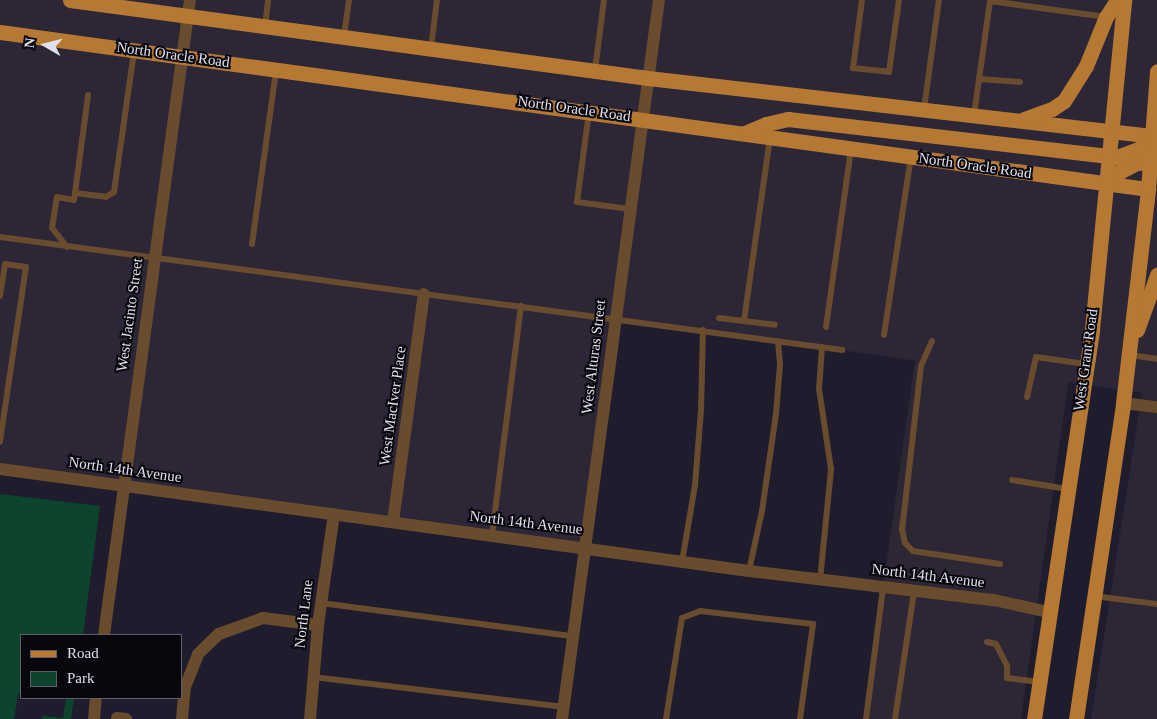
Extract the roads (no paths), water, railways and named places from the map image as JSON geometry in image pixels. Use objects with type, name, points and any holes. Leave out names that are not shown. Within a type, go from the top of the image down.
[{"type":"main road","points":[[70,0],[648,78],[974,114],[1152,136]]},
{"type":"main road","points":[[1020,120],[1052,109],[1064,101],[1086,66],[1106,17],[1117,0]]},
{"type":"main road","name":"West Grant Road","points":[[1035,713],[1048,612],[1092,329],[1124,0]]},
{"type":"main road","name":"North Oracle Road","points":[[0,32],[642,118],[851,149],[1148,189]]},
{"type":"main road","points":[[1076,719],[1123,403],[1148,189],[1154,162],[1152,136],[1157,71]]},
{"type":"main road","points":[[746,134],[766,124],[788,119],[1109,157],[1117,157],[1141,148],[1152,136]]},
{"type":"main road","points":[[1107,184],[1120,171],[1137,163],[1154,162]]},
{"type":"main road","points":[[1129,355],[1157,275]]},
{"type":"main road","points":[[1035,713],[1046,719]]},
{"type":"street","name":"West Jacinto Street","points":[[104,634],[190,0]]},
{"type":"street","name":"West Alturas Street","points":[[563,713],[659,0]]},
{"type":"street","name":"West MacIver Place","points":[[394,522],[424,294]]},
{"type":"street","points":[[1123,403],[1157,408]]},
{"type":"street","name":"North 14th Avenue","points":[[0,469],[585,547],[749,571],[994,600],[1048,612]]},
{"type":"street","name":"North Lane","points":[[310,719],[318,624],[334,514]]},
{"type":"street","points":[[182,719],[185,687],[198,654],[219,634],[263,618],[318,624]]},
{"type":"street","points":[[94,719],[96,699]]},
{"type":"lane","points":[[265,26],[268,0]]},
{"type":"lane","points":[[344,36],[348,0]]},
{"type":"lane","points":[[431,48],[437,0]]},
{"type":"lane","points":[[595,70],[604,0]]},
{"type":"lane","points":[[862,0],[853,68],[889,72],[899,0]]},
{"type":"lane","points":[[924,109],[939,0]]},
{"type":"lane","points":[[974,114],[990,1],[1106,17]]},
{"type":"lane","points":[[75,193],[106,197],[114,192],[134,50]]},
{"type":"lane","points":[[252,244],[276,68]]},
{"type":"lane","points":[[979,79],[1020,82]]},
{"type":"lane","points":[[67,246],[52,228],[57,197],[74,200],[88,95]]},
{"type":"lane","points":[[589,111],[577,202],[630,210]]},
{"type":"lane","points":[[744,321],[770,137]]},
{"type":"lane","points":[[826,326],[851,149]]},
{"type":"lane","points":[[884,335],[911,157]]},
{"type":"lane","points":[[0,237],[615,318],[842,350]]},
{"type":"lane","points":[[0,296],[5,264],[26,267],[0,442]]},
{"type":"lane","points":[[492,535],[521,306]]},
{"type":"lane","points":[[718,318],[775,325]]},
{"type":"lane","points":[[682,562],[695,485],[701,410],[703,330]]},
{"type":"lane","points":[[749,571],[762,510],[776,414],[780,364],[778,341]]},
{"type":"lane","points":[[932,341],[921,366],[902,529],[905,543],[913,551],[1000,564]]},
{"type":"lane","points":[[820,580],[831,469],[819,389],[822,347]]},
{"type":"lane","points":[[1129,355],[1157,359]]},
{"type":"lane","points":[[1027,397],[1036,357],[1086,364]]},
{"type":"lane","points":[[1012,480],[1067,489]]},
{"type":"lane","points":[[866,719],[883,588]]},
{"type":"lane","points":[[895,719],[914,592]]},
{"type":"lane","points":[[1094,596],[1157,604]]},
{"type":"lane","points":[[321,604],[573,636]]},
{"type":"lane","points":[[666,719],[682,618],[700,611],[813,624],[800,719]]},
{"type":"lane","points":[[987,642],[996,644],[1007,666],[1007,678],[1039,682]]},
{"type":"lane","points":[[313,677],[563,713]]}]
